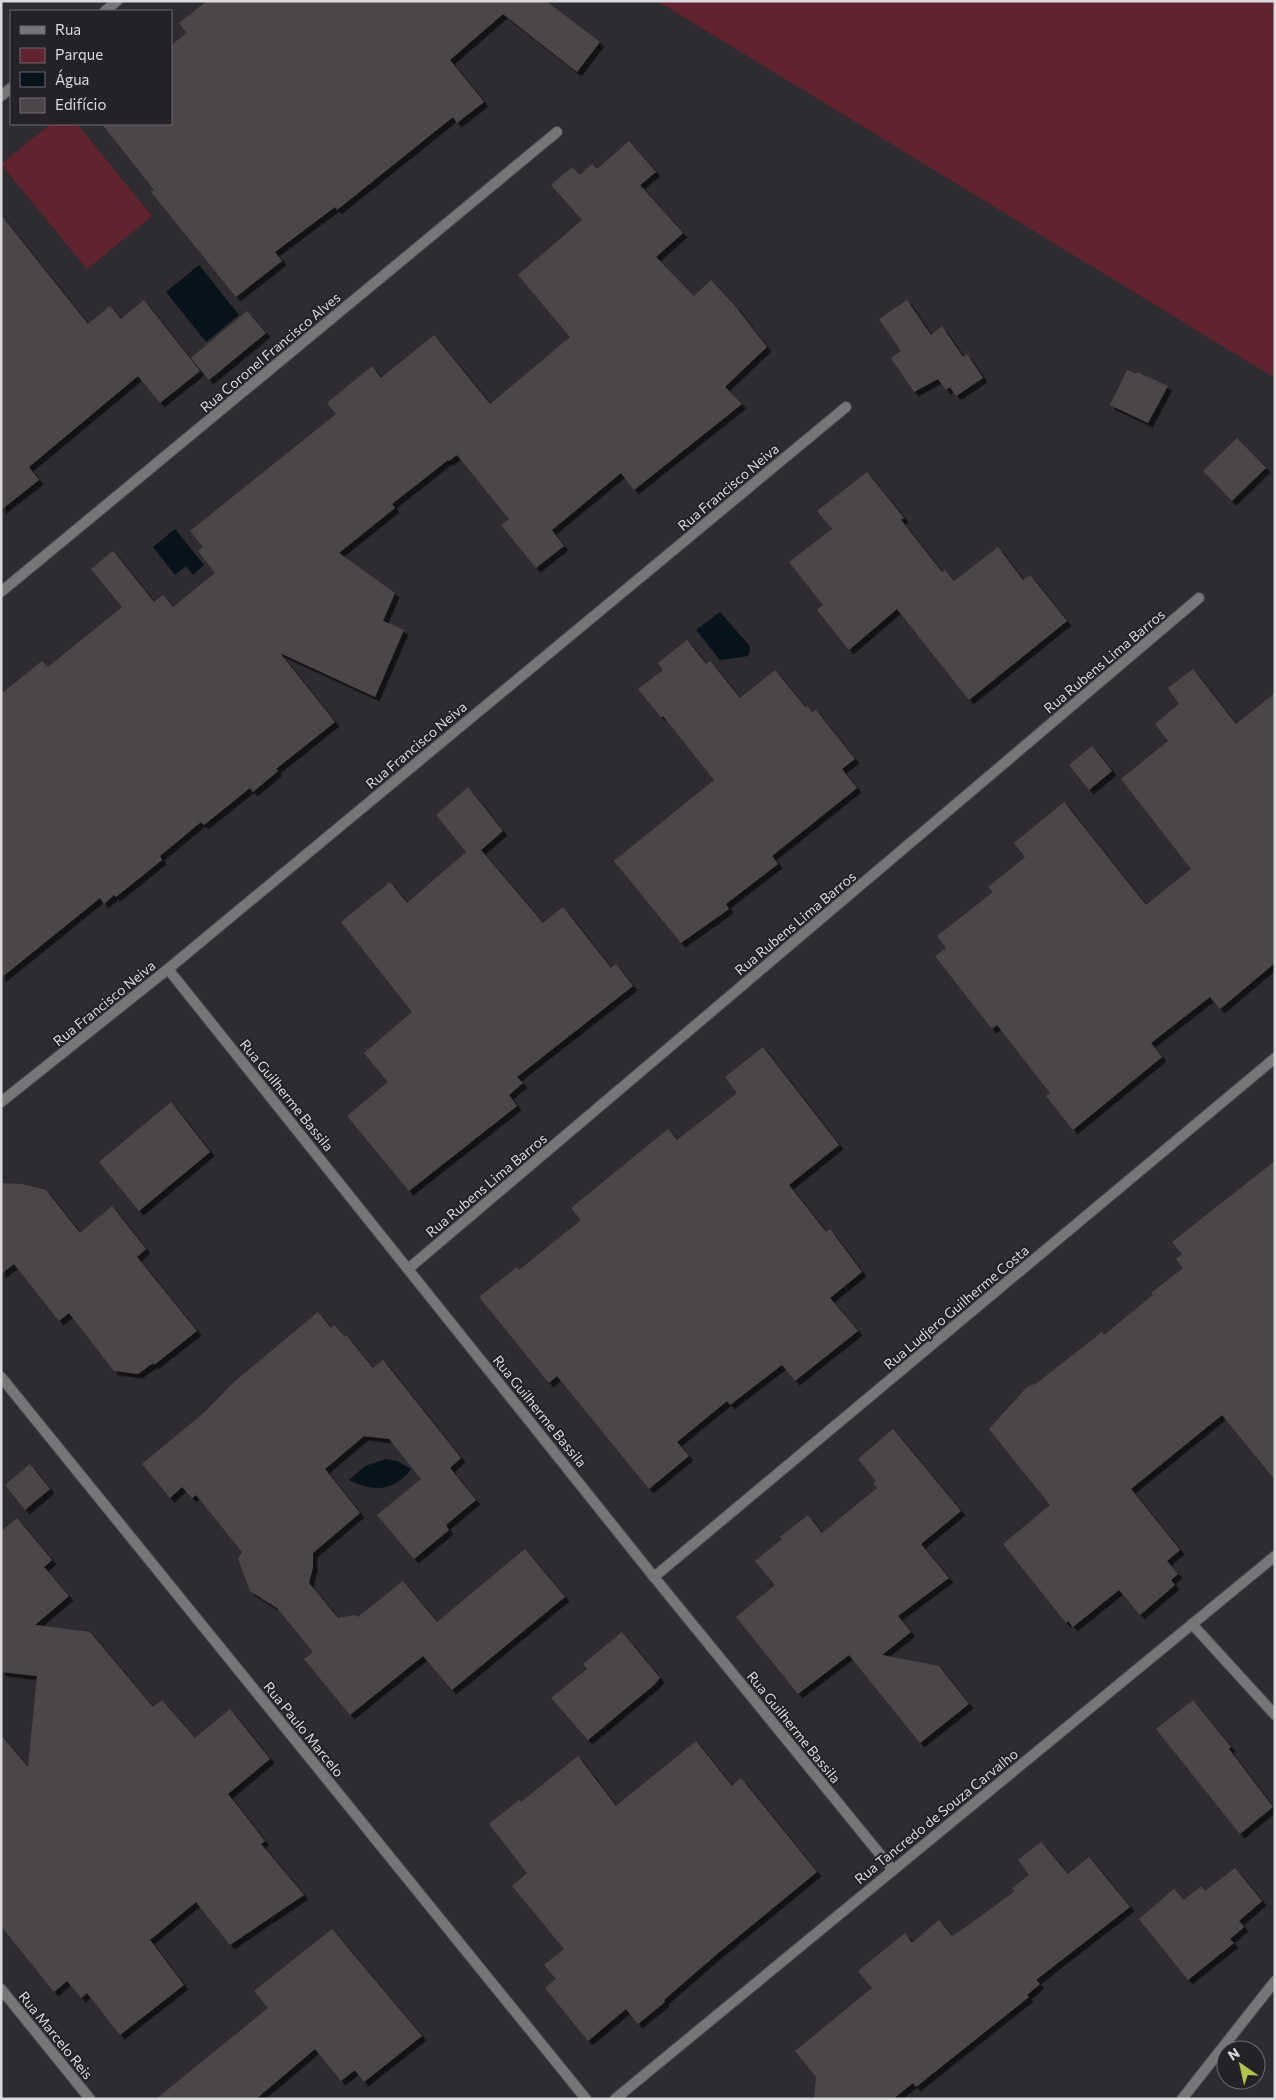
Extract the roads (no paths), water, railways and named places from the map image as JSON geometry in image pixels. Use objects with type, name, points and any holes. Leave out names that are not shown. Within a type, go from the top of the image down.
[{"type":"street","points":[[106,10],[117,1]]},
{"type":"street","name":"Rua Coronel Francisco Alves","points":[[1,592],[557,132]]},
{"type":"street","name":"Rua Francisco Neiva","points":[[1,1102],[168,969],[846,407]]},
{"type":"street","name":"Rua Rubens Lima Barros","points":[[408,1269],[1200,598]]},
{"type":"street","name":"Rua Guilherme Bassila","points":[[168,969],[654,1577],[892,1869]]},
{"type":"street","name":"Rua Ludjero Guilherme Costa","points":[[654,1577],[1275,1058]]},
{"type":"street","name":"Rua Paulo Marcelo","points":[[1,1378],[586,2099]]},
{"type":"street","name":"Rua Tancredo de Souza Carvalho","points":[[616,2099],[892,1869],[1275,1556]]},
{"type":"street","points":[[1192,1624],[1275,1715]]},
{"type":"street","points":[[1182,2099],[1275,1982]]},
{"type":"street","name":"Rua Marcelo Reis","points":[[1,1989],[90,2099]]},
{"type":"water","points":[[199,265],[239,315],[206,342],[166,292]]},
{"type":"water","points":[[175,529],[204,565],[193,575],[186,566],[175,575],[153,547]]},
{"type":"water","points":[[720,612],[749,645],[750,651],[748,656],[720,660],[696,630]]},
{"type":"water","points":[[386,1459],[397,1461],[411,1469],[398,1482],[383,1488],[366,1487],[349,1480],[365,1466]]}]
